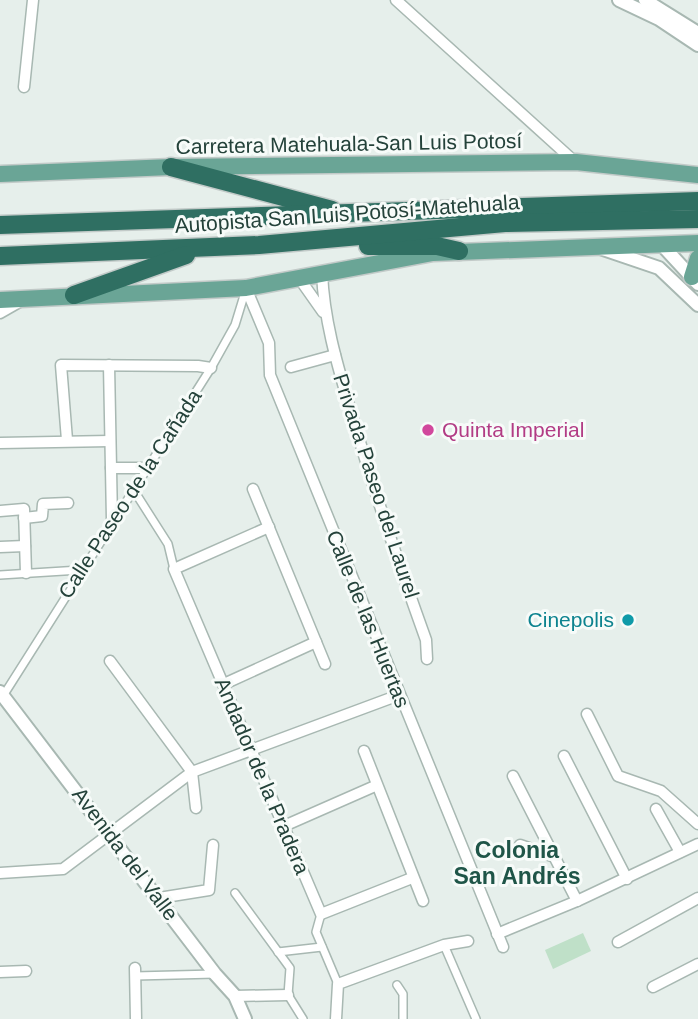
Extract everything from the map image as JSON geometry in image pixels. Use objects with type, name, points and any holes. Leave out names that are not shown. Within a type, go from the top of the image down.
[{"type":"highway","points":[[171,167],[353,215]]},
{"type":"highway","points":[[0,225],[353,215],[505,214],[698,201]]},
{"type":"highway","name":"Autopista San Luis Potosí-Matehuala","points":[[0,256],[259,245],[505,214],[698,219]]},
{"type":"highway","points":[[259,245],[437,246],[459,251]]},
{"type":"highway","points":[[74,295],[204,249]]},
{"type":"main road","name":"Carretera Matehuala-San Luis Potosí","points":[[0,174],[171,167],[576,162],[698,175]]},
{"type":"main road","points":[[0,300],[246,288],[459,251],[698,243]]},
{"type":"main road","points":[[695,280],[698,258]]},
{"type":"street","points":[[24,87],[33,0]]},
{"type":"street","points":[[396,0],[576,162]]},
{"type":"street","points":[[619,0],[659,19],[698,45]]},
{"type":"street","points":[[645,0],[698,33]]},
{"type":"street","points":[[546,163],[552,141]]},
{"type":"street","points":[[662,245],[695,280]]},
{"type":"street","points":[[596,247],[659,268],[698,305]]},
{"type":"street","name":"Privada Paseo del Laurel","points":[[323,273],[324,312],[335,355],[377,503],[426,640],[427,659]]},
{"type":"street","name":"Privada Paseo del Laurel","points":[[299,278],[324,312]]},
{"type":"street","name":"Calle Paseo de la Cañada","points":[[2,694],[211,369],[234,325],[246,288]]},
{"type":"street","name":"Calle de las Huertas","points":[[246,288],[270,343],[270,375],[503,947]]},
{"type":"street","points":[[0,313],[24,298]]},
{"type":"street","points":[[291,367],[335,355]]},
{"type":"street","points":[[67,440],[61,365],[198,366],[211,369]]},
{"type":"street","points":[[109,365],[112,520]]},
{"type":"street","points":[[0,443],[110,441]]},
{"type":"street","points":[[111,468],[147,468]]},
{"type":"street","points":[[133,489],[168,544],[174,569],[269,527]]},
{"type":"street","points":[[253,489],[325,664]]},
{"type":"street","points":[[24,518],[42,516],[43,504],[68,503]]},
{"type":"street","points":[[0,511],[24,509],[26,573]]},
{"type":"street","points":[[0,547],[24,546]]},
{"type":"street","name":"Andador de la Pradera","points":[[174,569],[321,914],[316,932],[338,984],[337,1019]]},
{"type":"street","points":[[0,575],[80,570]]},
{"type":"street","points":[[224,684],[316,642]]},
{"type":"street","points":[[110,661],[192,772],[196,808]]},
{"type":"street","name":"Avenida del Valle","points":[[2,694],[215,974],[235,996],[245,1019]]},
{"type":"street","points":[[0,873],[63,869],[108,832],[192,772],[399,695]]},
{"type":"street","points":[[587,714],[615,774],[661,791],[698,824]]},
{"type":"street","points":[[363,751],[423,901]]},
{"type":"street","points":[[564,756],[627,879]]},
{"type":"street","points":[[513,776],[577,901]]},
{"type":"street","points":[[284,826],[375,786]]},
{"type":"street","points":[[656,809],[680,852]]},
{"type":"street","points":[[497,934],[627,879],[698,844]]},
{"type":"street","points":[[159,898],[209,890],[213,845]]},
{"type":"street","points":[[520,845],[552,856]]},
{"type":"street","points":[[321,914],[412,878]]},
{"type":"street","points":[[234,893],[290,968],[288,995],[303,1019]]},
{"type":"street","points":[[618,942],[698,898]]},
{"type":"street","points":[[338,984],[444,945],[468,941]]},
{"type":"street","points":[[444,945],[476,1019]]},
{"type":"street","points":[[278,952],[322,947]]},
{"type":"street","points":[[653,987],[698,964]]},
{"type":"street","points":[[0,972],[26,971]]},
{"type":"street","points":[[136,1019],[135,972],[215,974]]},
{"type":"street","points":[[397,985],[403,994],[403,1019]]},
{"type":"street","points":[[235,996],[288,995]]},
{"type":"green space","points":[[583,933],[591,951],[553,969],[545,950]]},
{"type":"place","name":"Quinta Imperial","points":[[428,430]]},
{"type":"place","name":"Cinepolis","points":[[628,620]]},
{"type":"district","name":"Colonia San Andrés","points":[[517,863]]}]
